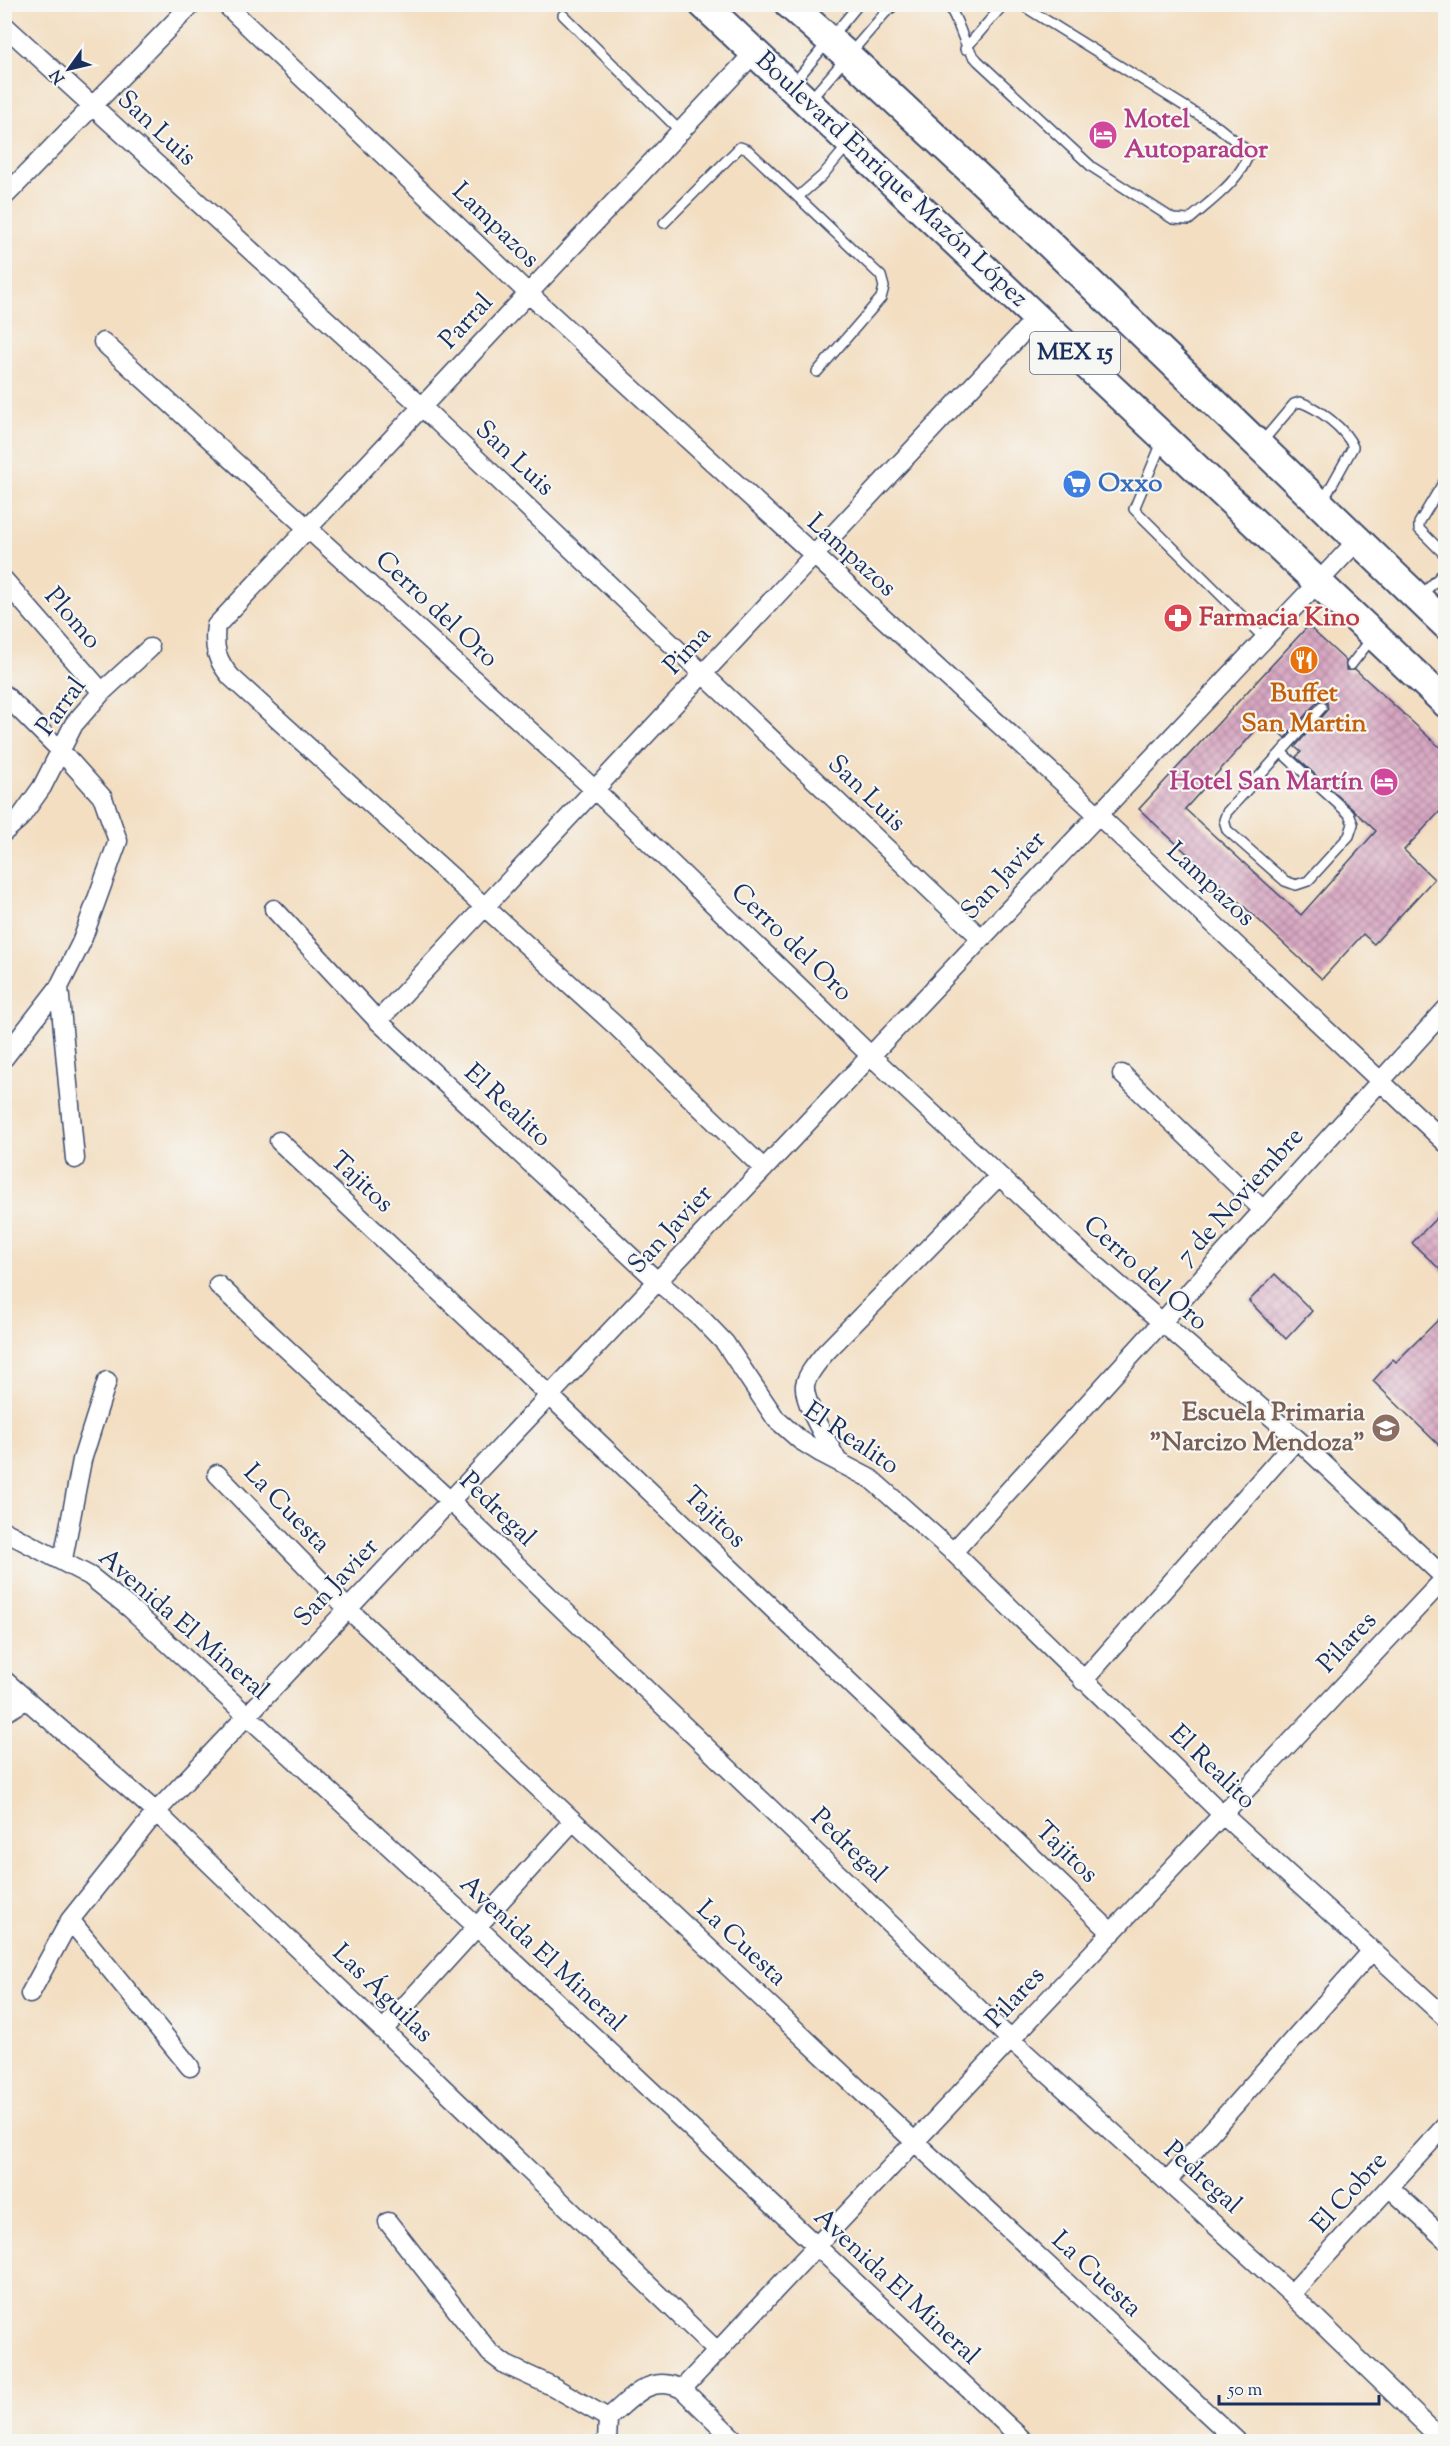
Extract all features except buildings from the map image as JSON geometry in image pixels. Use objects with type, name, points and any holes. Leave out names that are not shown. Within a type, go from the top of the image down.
[{"type":"main road","name":"Boulevard Enrique Mazón López","points":[[703,4],[1446,703]]},
{"type":"main road","name":"MEX 15","points":[[789,4],[1038,233],[1446,625]]},
{"type":"street","points":[[4,197],[192,4]]},
{"type":"street","name":"Lampazos","points":[[225,4],[529,294],[1097,814],[1446,1143]]},
{"type":"street","name":"San Luis","points":[[4,25],[422,407],[981,938]]},
{"type":"street","name":"Parral","points":[[484,907],[231,677],[220,664],[214,644],[216,626],[755,52]]},
{"type":"street","name":"Pima","points":[[378,1021],[1037,317]]},
{"type":"street","name":"Cerro del Oro","points":[[103,342],[309,527],[595,790],[999,1176],[1162,1324],[1297,1439],[1445,1578]]},
{"type":"street","name":"San Javier","points":[[30,1994],[70,1920],[156,1812],[1357,541]]},
{"type":"street","name":"Plomo","points":[[4,580],[102,692]]},
{"type":"street","name":"Parral","points":[[4,832],[20,818],[42,787],[74,724],[102,692],[150,648]]},
{"type":"street","points":[[4,694],[60,750],[103,798],[118,841],[81,943],[59,987],[4,1058]]},
{"type":"street","points":[[484,907],[616,1026],[764,1169]]},
{"type":"street","name":"El Realito","points":[[274,909],[378,1021],[657,1281],[700,1317],[724,1343],[776,1419],[800,1440],[871,1479],[953,1552],[1221,1813],[1446,2018]]},
{"type":"street","points":[[59,987],[75,1159]]},
{"type":"street","name":"7 de Noviembre","points":[[953,1552],[1446,1009]]},
{"type":"street","points":[[1122,1074],[1263,1210]]},
{"type":"street","name":"Tajitos","points":[[279,1142],[549,1395],[1112,1933]]},
{"type":"street","points":[[837,1460],[808,1400],[805,1386],[811,1372],[825,1353],[999,1176]]},
{"type":"street","name":"Pedregal","points":[[218,1285],[450,1501],[1012,2041],[1292,2294],[1444,2442]]},
{"type":"street","points":[[63,1559],[82,1460],[107,1381]]},
{"type":"street","points":[[1083,1681],[1297,1439]]},
{"type":"street","name":"La Cuesta","points":[[217,1474],[348,1609],[1238,2442]]},
{"type":"street","name":"Avenida El Mineral","points":[[6,1536],[63,1559],[90,1576],[131,1609],[248,1714],[476,1926],[1025,2442]]},
{"type":"street","name":"Pilares","points":[[682,2389],[1012,2041],[1221,1813],[1445,1578]]},
{"type":"street","name":"Las Águilas","points":[[4,1680],[156,1812],[718,2352]]},
{"type":"street","points":[[4,1713],[26,1700]]},
{"type":"street","points":[[383,2030],[573,1821]]},
{"type":"street","points":[[70,1920],[190,2067]]},
{"type":"street","points":[[1168,2181],[1371,1952]]},
{"type":"street","name":"El Cobre","points":[[1292,2294],[1446,2125]]},
{"type":"street","points":[[1389,2187],[1446,2240]]},
{"type":"street","points":[[388,2222],[475,2337],[490,2353],[506,2365],[552,2386],[608,2418]]},
{"type":"street","points":[[608,2418],[653,2384],[664,2382],[682,2389],[737,2442]]},
{"type":"street","points":[[607,2442],[608,2418]]},
{"type":"lane","points":[[800,94],[839,49],[859,4]]},
{"type":"lane","points":[[800,94],[839,49],[896,4]]},
{"type":"lane","points":[[947,4],[956,15],[965,49],[1092,167],[1173,219],[1189,220],[1225,187],[1246,161],[1249,153],[1218,127],[1020,4]]},
{"type":"lane","points":[[965,49],[1004,4]]},
{"type":"lane","points":[[563,15],[681,132]]},
{"type":"lane","points":[[799,196],[822,176],[851,142]]},
{"type":"lane","points":[[664,223],[740,147],[748,150],[799,196],[881,276],[884,287],[881,298],[817,372]]},
{"type":"lane","points":[[1259,446],[1294,405],[1300,402],[1308,404],[1346,434],[1353,447],[1321,506]]},
{"type":"lane","points":[[1164,438],[1134,509],[1264,638]]},
{"type":"lane","points":[[1446,477],[1419,523],[1419,529],[1446,556]]},
{"type":"lane","points":[[1418,599],[1446,570]]},
{"type":"lane","points":[[1351,665],[1374,636]]},
{"type":"lane","points":[[1281,752],[1349,814],[1353,824],[1349,836],[1308,881],[1296,885],[1285,881],[1227,830],[1224,819],[1227,812],[1281,752],[1322,707]]},
{"type":"place","name":"Motel Autoparador","points":[[1103,135]]},
{"type":"place","name":"Oxxo","points":[[1077,484]]},
{"type":"place","name":"Farmacia Kino","points":[[1178,618]]},
{"type":"place","name":"Buffet San Martin","points":[[1304,660]]},
{"type":"place","name":"Hotel San Martín","points":[[1384,782]]},
{"type":"place","name":"Escuela Primaria \"Narcizo Mendoza\"","points":[[1386,1428]]}]
